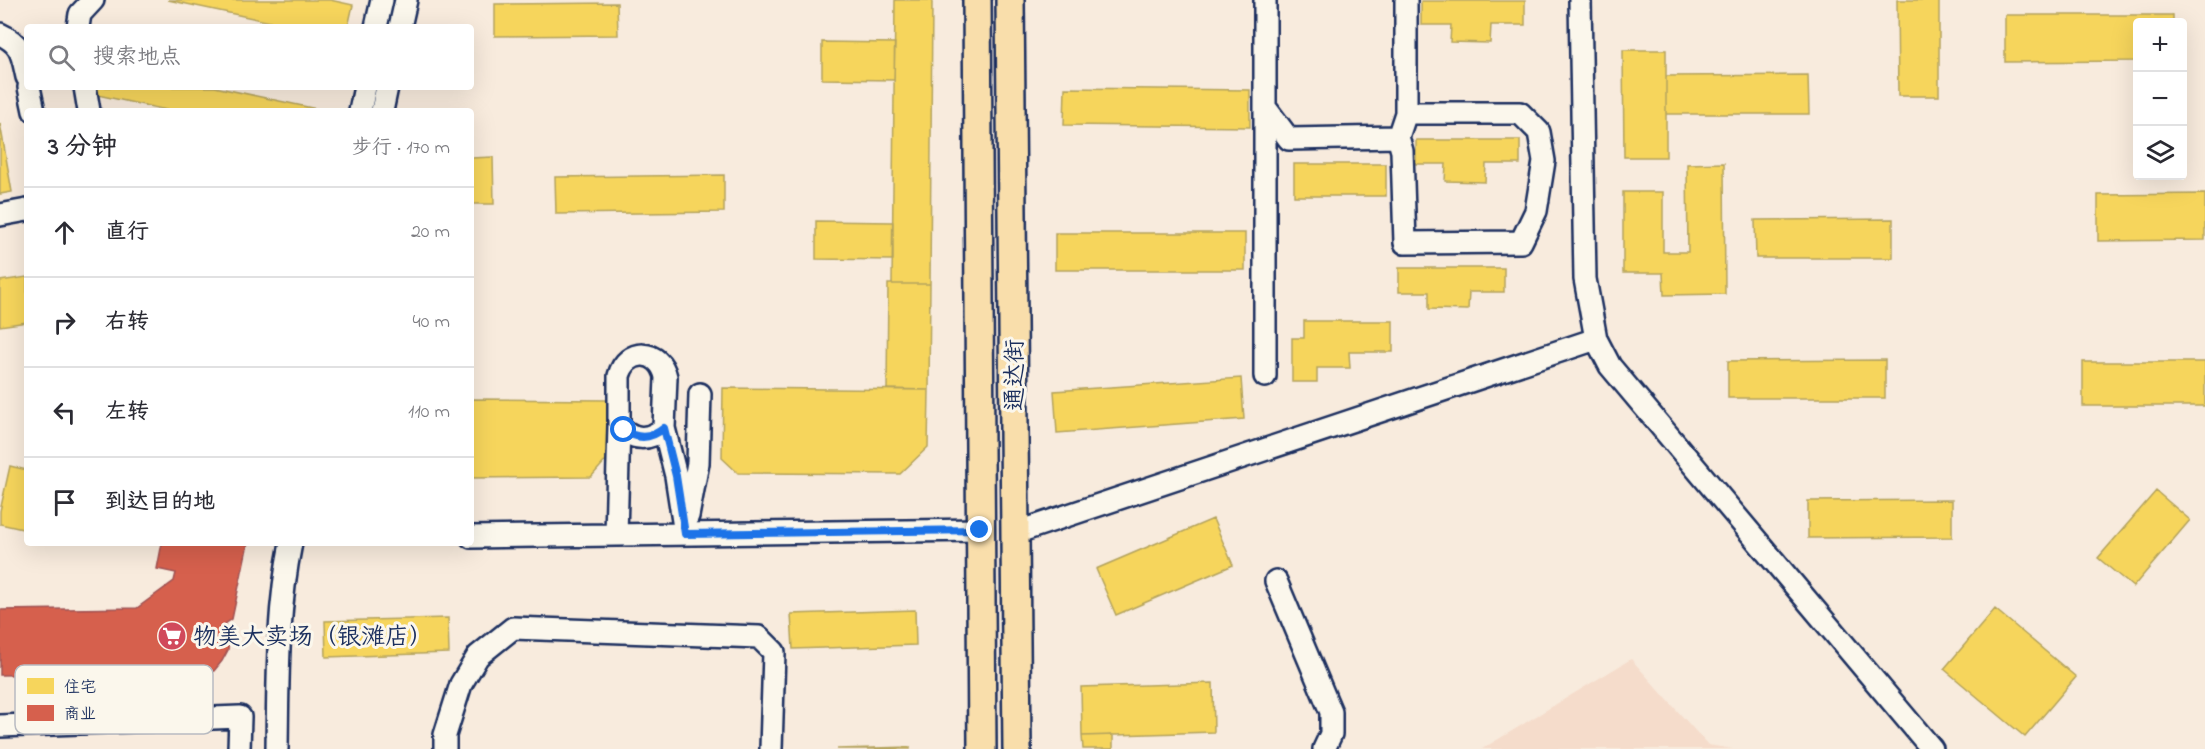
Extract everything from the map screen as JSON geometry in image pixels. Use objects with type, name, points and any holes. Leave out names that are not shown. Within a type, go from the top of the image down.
[{"type":"main road","name":"通达街","points":[[977,0],[982,749]]},
{"type":"main road","name":"通达街","points":[[1010,0],[1017,749]]},
{"type":"street","points":[[78,24],[80,14],[93,0]]},
{"type":"street","points":[[377,24],[382,0]]},
{"type":"street","points":[[401,24],[406,0]]},
{"type":"street","points":[[1265,0],[1265,376]]},
{"type":"street","points":[[1406,0],[1406,113],[1398,137],[1402,152],[1405,243],[1521,242],[1536,211],[1544,160],[1539,132],[1520,113],[1406,113]]},
{"type":"street","points":[[1580,0],[1585,279],[1596,339],[1610,366],[1932,749]]},
{"type":"street","points":[[0,34],[22,52],[24,62]]},
{"type":"street","points":[[30,90],[33,108]]},
{"type":"street","points":[[86,90],[88,108]]},
{"type":"street","points":[[361,108],[364,90]]},
{"type":"street","points":[[383,108],[386,90]]},
{"type":"street","points":[[1265,107],[1290,139],[1398,137]]},
{"type":"street","points":[[0,215],[24,211]]},
{"type":"street","points":[[1015,533],[1596,339]]},
{"type":"street","points":[[616,535],[620,425],[619,375],[621,369],[631,358],[645,355],[660,362],[666,377],[664,428],[676,476],[685,534]]},
{"type":"street","points":[[685,534],[698,463],[700,394]]},
{"type":"street","points":[[620,425],[629,434],[642,438],[650,437],[664,428]]},
{"type":"street","points":[[474,537],[980,530]]},
{"type":"street","points":[[277,749],[278,641],[290,546]]},
{"type":"street","points":[[1276,580],[1331,712],[1331,734],[1324,749]]},
{"type":"street","points":[[445,749],[445,735],[461,684],[478,656],[513,628],[759,637],[774,652],[771,749]]},
{"type":"street","points":[[213,718],[240,717],[239,749]]},
{"type":"street","points":[[0,726],[15,725]]},
{"type":"shaded area","points":[[1631,659],[1708,745],[1733,749],[1482,749]]},
{"type":"building: 住宅","points":[[168,0],[330,0],[353,5],[349,24],[280,24]]},
{"type":"building: 住宅","points":[[895,0],[932,0],[930,284],[892,284]]},
{"type":"building: 住宅","points":[[1897,0],[1939,0],[1939,96],[1898,96]]},
{"type":"building: 住宅","points":[[1421,1],[1525,1],[1525,25],[1491,25],[1490,43],[1450,42],[1451,25],[1421,25]]},
{"type":"building: 住宅","points":[[617,3],[618,35],[495,36],[495,4]]},
{"type":"building: 住宅","points":[[2005,15],[2173,15],[2173,18],[2133,18],[2133,61],[2005,62]]},
{"type":"building: 住宅","points":[[822,42],[895,43],[894,80],[822,79]]},
{"type":"building: 住宅","points":[[1623,50],[1666,50],[1666,157],[1624,157]]},
{"type":"building: 住宅","points":[[1808,75],[1809,114],[1666,114],[1666,76]]},
{"type":"building: 住宅","points":[[1065,88],[1250,90],[1250,127],[1064,125]]},
{"type":"building: 住宅","points":[[94,90],[229,90],[312,108],[157,108],[93,94]]},
{"type":"building: 住宅","points":[[0,123],[12,192],[0,194]]},
{"type":"building: 住宅","points":[[1416,140],[1520,140],[1520,164],[1486,164],[1485,182],[1445,181],[1446,164],[1416,164]]},
{"type":"building: 住宅","points":[[493,157],[494,204],[474,204],[474,158]]},
{"type":"building: 住宅","points":[[1724,163],[1725,294],[1664,295],[1663,273],[1623,273],[1623,192],[1663,192],[1663,252],[1688,252],[1687,164]]},
{"type":"building: 住宅","points":[[1294,164],[1386,164],[1386,196],[1294,196]]},
{"type":"building: 住宅","points":[[724,175],[724,212],[556,214],[555,177]]},
{"type":"building: 住宅","points":[[2205,194],[2205,240],[2098,241],[2098,195]]},
{"type":"building: 住宅","points":[[1893,219],[1893,258],[1756,258],[1755,220]]},
{"type":"building: 住宅","points":[[816,221],[893,222],[893,260],[816,259]]},
{"type":"building: 住宅","points":[[1055,233],[1245,233],[1245,270],[1055,270]]},
{"type":"building: 住宅","points":[[1399,268],[1504,268],[1504,292],[1469,292],[1468,310],[1429,309],[1429,292],[1399,292]]},
{"type":"building: 住宅","points":[[24,277],[24,322],[0,326],[0,281]]},
{"type":"building: 住宅","points":[[888,284],[930,284],[929,390],[887,389]]},
{"type":"building: 住宅","points":[[1304,321],[1393,321],[1393,352],[1349,352],[1350,368],[1317,368],[1317,382],[1292,382],[1292,338],[1304,338]]},
{"type":"building: 住宅","points":[[1885,360],[1885,398],[1728,398],[1728,361]]},
{"type":"building: 住宅","points":[[2083,362],[2205,362],[2205,406],[2083,406]]},
{"type":"building: 住宅","points":[[1241,378],[1244,419],[1057,433],[1054,391]]},
{"type":"building: 住宅","points":[[723,388],[929,390],[928,447],[900,474],[738,473],[722,458]]},
{"type":"building: 住宅","points":[[474,399],[608,400],[607,459],[591,477],[474,478]]},
{"type":"building: 住宅","points":[[10,466],[24,469],[24,529],[0,524],[0,511]]},
{"type":"building: 住宅","points":[[2156,491],[2190,520],[2133,587],[2098,558]]},
{"type":"building: 住宅","points":[[1952,500],[1952,537],[1808,538],[1808,501]]},
{"type":"building: 住宅","points":[[1213,519],[1233,565],[1116,615],[1096,569]]},
{"type":"building: 住宅","points":[[1995,609],[2076,677],[2025,737],[1944,669]]},
{"type":"building: 住宅","points":[[915,610],[916,645],[793,649],[791,614]]},
{"type":"building: 住宅","points":[[448,618],[449,653],[326,657],[325,621]]},
{"type":"building: 住宅","points":[[1213,683],[1214,732],[1082,736],[1081,687]]},
{"type":"building: 住宅","points":[[1113,735],[1113,749],[1083,749],[1082,736]]},
{"type":"building: 住宅","points":[[910,747],[910,749],[837,749]]},
{"type":"building: 商业","points":[[161,546],[247,546],[232,619],[225,624],[229,637],[228,650],[214,671],[213,665],[15,665],[15,675],[0,675],[0,610],[137,608],[174,581],[176,573],[157,569]]},
{"type":"place","name":"物美大卖场（银滩店）","points":[[172,636]]},
{"type":"route","points":[[624,430],[635,437],[642,438],[658,434],[664,428],[676,476],[685,534],[980,530]]}]
